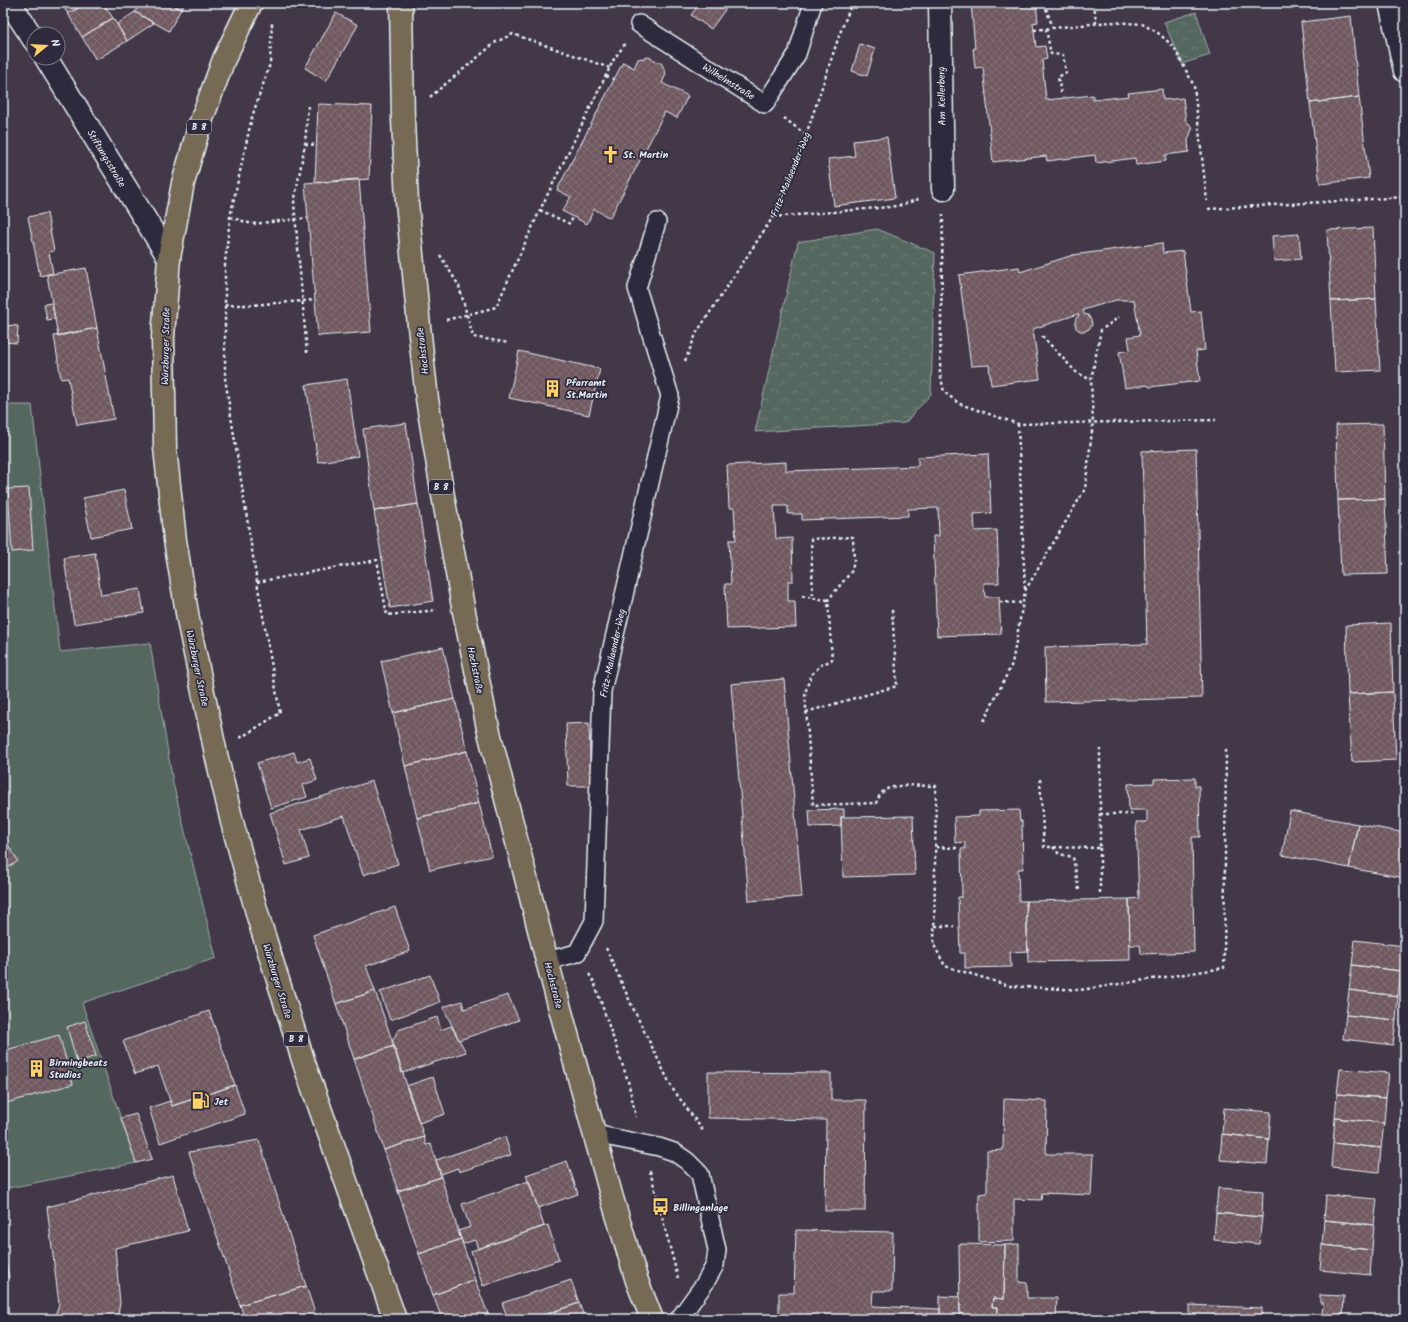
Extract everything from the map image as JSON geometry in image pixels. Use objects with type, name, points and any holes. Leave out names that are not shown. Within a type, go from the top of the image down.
[{"type":"main road","name":"Würzburger Straße","points":[[251,3],[224,59],[200,124],[182,183],[169,258],[163,337],[165,448],[175,540],[186,609],[216,754],[232,822],[259,920],[305,1066],[396,1319]]},
{"type":"main road","name":"Hochstraße","points":[[401,3],[403,120],[407,202],[422,356],[442,490],[462,607],[488,728],[547,961],[637,1281],[652,1319]]},
{"type":"street","points":[[10,3],[26,28]]},
{"type":"street","name":"Am Kellerberg","points":[[940,3],[943,189]]},
{"type":"street","points":[[1390,3],[1405,71]]},
{"type":"street","name":"Stiftungsstraße","points":[[51,66],[169,258]]},
{"type":"lane","name":"Wilhelmstraße","points":[[639,24],[765,104],[798,54],[813,3]]},
{"type":"lane","name":"Fritz-Mailaender-Weg","points":[[547,961],[577,953],[594,920],[602,691],[670,396],[637,288],[657,222]]},
{"type":"lane","points":[[595,1134],[659,1147],[674,1152],[687,1161],[700,1174],[717,1250],[715,1265],[706,1283],[679,1319]]},
{"type":"path","name":"Fritz-Mailaender-Weg","points":[[670,396],[697,332],[773,217],[806,135],[840,33],[852,3]]},
{"type":"path","points":[[1044,3],[1053,28]]},
{"type":"path","points":[[1094,3],[1096,24]]},
{"type":"path","points":[[216,754],[280,713],[225,378],[225,263],[230,217],[252,118],[270,64],[273,18]]},
{"type":"path","points":[[1034,30],[1110,22],[1142,24],[1157,32],[1174,47],[1194,86],[1207,201]]},
{"type":"path","points":[[467,316],[496,307],[540,210],[614,59],[639,24]]},
{"type":"path","points":[[1046,29],[1051,54],[1064,55],[1066,73],[1058,77],[1061,94]]},
{"type":"path","points":[[403,120],[496,42],[513,34],[610,68]]},
{"type":"path","points":[[606,76],[614,79]]},
{"type":"path","points":[[307,353],[294,202],[305,144],[308,106]]},
{"type":"path","points":[[305,144],[316,145]]},
{"type":"path","points":[[773,217],[901,206],[943,189],[940,372],[944,392],[960,404],[1018,424],[1216,420]]},
{"type":"path","points":[[1208,209],[1405,198]]},
{"type":"path","points":[[540,210],[570,224],[573,217]]},
{"type":"path","points":[[230,217],[252,224],[308,218]]},
{"type":"path","points":[[439,254],[459,286],[473,337],[509,343]]},
{"type":"path","points":[[225,305],[252,305],[315,300]]},
{"type":"path","points":[[1025,591],[1085,489],[1093,423],[1091,380],[1101,330],[1119,317]]},
{"type":"path","points":[[1042,336],[1076,372],[1091,380]]},
{"type":"path","points":[[984,721],[1012,664],[1025,591],[1018,424]]},
{"type":"path","points":[[813,598],[811,539],[853,537],[854,562],[851,572],[828,600],[832,660],[821,665],[811,675],[805,693],[814,805],[876,803],[878,798],[886,789],[900,786],[936,786],[934,945],[945,966],[1010,986],[1080,990],[1224,968],[1226,748]]},
{"type":"path","points":[[258,582],[377,560],[387,615],[462,607]]},
{"type":"path","points":[[802,596],[828,600]]},
{"type":"path","points":[[1000,602],[1023,603]]},
{"type":"path","points":[[806,712],[897,686],[892,609]]},
{"type":"path","points":[[1100,749],[1100,892]]},
{"type":"path","points":[[1040,779],[1044,847],[1100,848]]},
{"type":"path","points":[[1100,814],[1136,814]]},
{"type":"path","points":[[936,847],[957,848]]},
{"type":"path","points":[[1052,847],[1059,854],[1073,857],[1079,890]]},
{"type":"path","points":[[594,920],[632,1006],[672,1088],[704,1132]]},
{"type":"path","points":[[935,926],[954,926]]},
{"type":"green space","points":[[1196,12],[1210,55],[1182,64],[1164,22]]},
{"type":"green space","points":[[877,229],[935,253],[931,394],[905,423],[755,432],[798,242]]},
{"type":"green space","points":[[3,405],[32,405],[60,652],[150,643],[173,783],[216,958],[82,1003],[136,1163],[3,1189]]},
{"type":"building","points":[[61,3],[86,3],[68,14]]},
{"type":"building","points":[[86,3],[103,3],[113,18],[82,37],[68,14]]},
{"type":"building","points":[[140,3],[170,3],[181,9],[169,31],[135,12]]},
{"type":"building","points":[[170,3],[185,3],[181,9]]},
{"type":"building","points":[[700,3],[730,3],[711,29],[691,15]]},
{"type":"building","points":[[971,3],[1036,3],[1038,22],[1033,23],[1036,47],[1045,46],[1047,59],[1042,60],[1046,100],[1093,95],[1093,100],[1129,96],[1128,93],[1162,89],[1163,100],[1183,98],[1186,121],[1193,127],[1188,140],[1189,152],[1165,155],[1166,161],[1136,165],[1135,158],[1096,163],[1095,155],[1047,161],[1046,156],[993,162],[983,67],[975,68]]},
{"type":"building","points":[[135,12],[154,23],[127,41],[117,24]]},
{"type":"building","points":[[336,13],[358,25],[326,81],[305,68]]},
{"type":"building","points":[[1351,16],[1359,97],[1310,103],[1301,22]]},
{"type":"building","points":[[113,18],[127,41],[96,60],[82,37]]},
{"type":"building","points":[[860,44],[875,49],[867,76],[852,71]]},
{"type":"building","name":"St. Martin","points":[[649,57],[662,64],[666,74],[662,83],[688,96],[677,118],[665,112],[610,218],[594,209],[587,224],[562,211],[571,197],[557,190],[623,62],[634,68],[638,59]]},
{"type":"building","points":[[1359,97],[1369,178],[1320,184],[1310,103]]},
{"type":"building","points":[[318,104],[372,106],[369,179],[315,183]]},
{"type":"building","points":[[887,137],[895,198],[834,206],[828,159],[855,156],[853,141]]},
{"type":"building","points":[[359,179],[371,332],[318,336],[305,183]]},
{"type":"building","points":[[47,213],[54,251],[49,252],[53,273],[40,276],[28,217]]},
{"type":"building","points":[[1373,228],[1376,299],[1331,301],[1327,230]]},
{"type":"building","points":[[1299,234],[1301,259],[1274,261],[1272,236]]},
{"type":"building","points":[[1162,243],[1163,253],[1183,251],[1191,312],[1201,311],[1205,350],[1196,351],[1200,381],[1149,387],[1148,385],[1125,388],[1119,352],[1130,350],[1128,337],[1140,335],[1134,300],[1116,300],[1083,310],[1084,314],[1088,315],[1091,320],[1092,325],[1085,331],[1080,331],[1076,328],[1075,323],[1076,318],[1079,316],[1078,314],[1033,329],[1040,379],[991,385],[989,365],[971,366],[959,275],[1019,267],[1020,272],[1073,255]]},
{"type":"building","points":[[86,268],[97,328],[58,336],[47,275]]},
{"type":"building","points":[[1376,299],[1380,370],[1335,372],[1331,301]]},
{"type":"building","points":[[52,303],[55,319],[47,320],[44,304]]},
{"type":"building","points":[[3,325],[18,326],[17,343],[3,342]]},
{"type":"building","points":[[97,328],[114,419],[77,425],[68,378],[61,379],[54,336]]},
{"type":"building","name":"Pfarramt St.Martin","points":[[519,351],[600,369],[589,415],[509,398]]},
{"type":"building","points":[[347,379],[358,456],[318,462],[306,385]]},
{"type":"building","points":[[406,423],[418,504],[374,511],[363,429]]},
{"type":"building","points":[[1383,424],[1385,499],[1338,500],[1336,425]]},
{"type":"building","points":[[1196,449],[1202,698],[1046,702],[1045,647],[1147,644],[1142,451]]},
{"type":"building","points":[[988,454],[991,513],[974,514],[975,531],[997,530],[999,583],[984,583],[985,597],[999,597],[1001,634],[937,636],[933,536],[939,536],[938,508],[908,509],[908,516],[802,520],[802,514],[788,514],[788,506],[774,506],[776,539],[792,538],[793,581],[788,581],[788,601],[795,601],[796,627],[727,629],[725,584],[731,584],[729,540],[736,540],[734,508],[729,508],[727,465],[786,462],[786,471],[918,466],[918,457]]},
{"type":"building","points":[[29,488],[33,550],[12,552],[8,489]]},
{"type":"building","points":[[124,490],[132,529],[91,537],[83,498]]},
{"type":"building","points":[[1385,499],[1388,574],[1341,575],[1338,500]]},
{"type":"building","points":[[418,504],[433,601],[390,608],[374,511]]},
{"type":"building","points":[[95,553],[101,595],[140,589],[144,613],[74,624],[64,558]]},
{"type":"building","points":[[1391,623],[1393,692],[1348,694],[1346,625]]},
{"type":"building","points":[[443,647],[455,699],[393,713],[381,661]]},
{"type":"building","points":[[784,679],[802,897],[749,901],[731,684]]},
{"type":"building","points":[[1393,692],[1396,760],[1352,762],[1348,694]]},
{"type":"building","points":[[455,699],[467,751],[405,766],[393,713]]},
{"type":"building","points":[[589,723],[591,786],[568,786],[566,724]]},
{"type":"building","points":[[467,751],[479,803],[417,818],[405,766]]},
{"type":"building","points":[[294,752],[297,762],[310,758],[317,780],[303,785],[307,797],[271,808],[257,763]]},
{"type":"building","points":[[1195,778],[1195,786],[1199,786],[1200,837],[1192,837],[1194,952],[1141,954],[1140,945],[1130,945],[1129,899],[1139,898],[1136,822],[1147,822],[1147,810],[1129,810],[1128,784],[1154,783],[1154,779]]},
{"type":"building","points":[[372,781],[398,864],[363,875],[344,816],[301,830],[309,858],[286,865],[270,813]]},
{"type":"building","points":[[479,803],[492,856],[430,870],[417,818]]},
{"type":"building","points":[[844,809],[844,817],[841,817],[841,826],[810,827],[809,810]]},
{"type":"building","points":[[1019,810],[1020,821],[1022,821],[1023,869],[1018,869],[1019,901],[1026,901],[1028,951],[1010,952],[1011,967],[965,968],[965,953],[960,953],[958,897],[962,897],[961,849],[965,849],[965,842],[955,843],[954,817],[979,816],[979,811]]},
{"type":"building","points":[[1290,811],[1358,824],[1349,868],[1282,855]]},
{"type":"building","points":[[913,816],[915,875],[843,877],[841,817]]},
{"type":"building","points":[[1358,824],[1405,833],[1405,878],[1349,868]]},
{"type":"building","points":[[3,837],[18,861],[3,871]]},
{"type":"building","points":[[1129,899],[1130,960],[1028,962],[1026,901]]},
{"type":"building","points":[[395,907],[410,951],[366,966],[375,991],[336,1004],[313,935]]},
{"type":"building","points":[[1355,940],[1404,946],[1401,971],[1352,965]]},
{"type":"building","points":[[1352,965],[1401,971],[1398,996],[1349,990]]},
{"type":"building","points":[[430,975],[440,1002],[390,1020],[380,992]]},
{"type":"building","points":[[1349,990],[1398,996],[1396,1020],[1346,1015]]},
{"type":"building","points":[[375,991],[394,1046],[354,1059],[336,1004]]},
{"type":"building","points":[[508,995],[519,1020],[459,1040],[443,1007],[462,1001],[464,1009]]},
{"type":"building","points":[[209,1011],[235,1085],[172,1106],[158,1066],[135,1074],[123,1041]]},
{"type":"building","points":[[1346,1015],[1396,1020],[1393,1045],[1343,1039]]},
{"type":"building","points":[[437,1017],[441,1030],[451,1026],[466,1052],[402,1073],[392,1042],[398,1030]]},
{"type":"building","points":[[85,1021],[96,1056],[77,1062],[67,1027]]},
{"type":"building","name":"Birmingbeats Studios","points":[[59,1035],[73,1084],[3,1104],[3,1051]]},
{"type":"building","points":[[394,1046],[424,1137],[384,1150],[354,1059]]},
{"type":"building","points":[[1340,1069],[1389,1073],[1386,1098],[1337,1094]]},
{"type":"building","points":[[708,1072],[831,1073],[831,1100],[866,1100],[865,1211],[825,1211],[826,1120],[708,1118]]},
{"type":"building","points":[[433,1077],[445,1114],[419,1123],[406,1086]]},
{"type":"building","points":[[235,1085],[245,1114],[160,1143],[149,1108],[170,1101],[172,1106]]},
{"type":"building","points":[[1337,1094],[1386,1098],[1384,1123],[1335,1118]]},
{"type":"building","points":[[1004,1099],[1047,1101],[1046,1154],[1093,1154],[1091,1195],[1042,1193],[1041,1200],[1014,1199],[1014,1241],[979,1242],[979,1194],[987,1193],[987,1151],[1003,1150]]},
{"type":"building","points":[[1224,1108],[1271,1112],[1269,1139],[1222,1134]]},
{"type":"building","points":[[136,1114],[152,1159],[136,1163],[121,1118]]},
{"type":"building","points":[[1335,1118],[1384,1123],[1381,1148],[1333,1143]]},
{"type":"building","points":[[1222,1134],[1269,1139],[1267,1164],[1220,1160]]},
{"type":"building","points":[[424,1137],[426,1145],[431,1144],[441,1177],[398,1191],[384,1150]]},
{"type":"building","points":[[505,1137],[511,1155],[459,1172],[458,1168],[441,1174],[436,1160]]},
{"type":"building","points":[[259,1140],[306,1286],[240,1305],[189,1152]]},
{"type":"building","points":[[1333,1143],[1381,1148],[1379,1172],[1331,1167]]},
{"type":"building","points":[[567,1161],[578,1194],[538,1208],[526,1175]]},
{"type":"building","points":[[173,1175],[188,1231],[115,1248],[120,1303],[117,1319],[54,1319],[59,1304],[47,1207]]},
{"type":"building","points":[[441,1177],[461,1239],[419,1254],[398,1191]]},
{"type":"building","points":[[529,1181],[544,1226],[478,1249],[475,1240],[463,1244],[458,1231],[470,1227],[462,1204]]},
{"type":"building","points":[[1218,1188],[1263,1191],[1262,1217],[1216,1213]]},
{"type":"building","points":[[1326,1195],[1377,1199],[1374,1225],[1324,1220]]},
{"type":"building","points":[[1216,1213],[1262,1217],[1259,1244],[1214,1240]]},
{"type":"building","points":[[1324,1220],[1374,1225],[1372,1250],[1322,1245]]},
{"type":"building","points":[[548,1225],[559,1260],[483,1286],[471,1251]]},
{"type":"building","points":[[796,1230],[893,1232],[892,1291],[873,1291],[872,1306],[940,1309],[940,1319],[779,1319],[779,1293],[794,1293]]},
{"type":"building","points":[[461,1239],[475,1280],[433,1295],[419,1254]]},
{"type":"building","points":[[959,1244],[1005,1245],[1004,1299],[993,1298],[992,1307],[998,1307],[997,1319],[960,1319]]},
{"type":"building","points":[[1019,1244],[1019,1282],[1027,1283],[1027,1298],[1057,1298],[1056,1319],[997,1319],[998,1307],[992,1307],[993,1298],[1004,1299],[1005,1245]]},
{"type":"building","points":[[1322,1245],[1372,1250],[1370,1275],[1320,1270]]},
{"type":"building","points":[[3,1249],[9,1277],[3,1278]]},
{"type":"building","points":[[475,1280],[490,1319],[442,1319],[433,1295]]},
{"type":"building","points":[[571,1280],[579,1303],[532,1319],[508,1319],[502,1303]]},
{"type":"building","points":[[306,1286],[317,1319],[245,1319],[240,1305]]},
{"type":"building","points":[[1320,1295],[1344,1296],[1343,1319],[1327,1319],[1327,1315],[1322,1315],[1323,1303],[1320,1303]]},
{"type":"building","points":[[940,1296],[960,1297],[960,1319],[940,1319]]},
{"type":"building","points":[[579,1303],[585,1319],[532,1319]]},
{"type":"building","points":[[1189,1305],[1262,1308],[1262,1319],[1189,1319]]},
{"type":"building","points":[[741,1315],[742,1319],[717,1319],[717,1317]]},
{"type":"place","name":"St. Martin","points":[[610,154]]},
{"type":"place","name":"Pfarramt St.Martin","points":[[553,388]]},
{"type":"place","name":"Birmingbeats Studios","points":[[36,1068]]},
{"type":"place","name":"Jet","points":[[201,1101]]},
{"type":"place","name":"Billinganlage","points":[[660,1207]]}]
